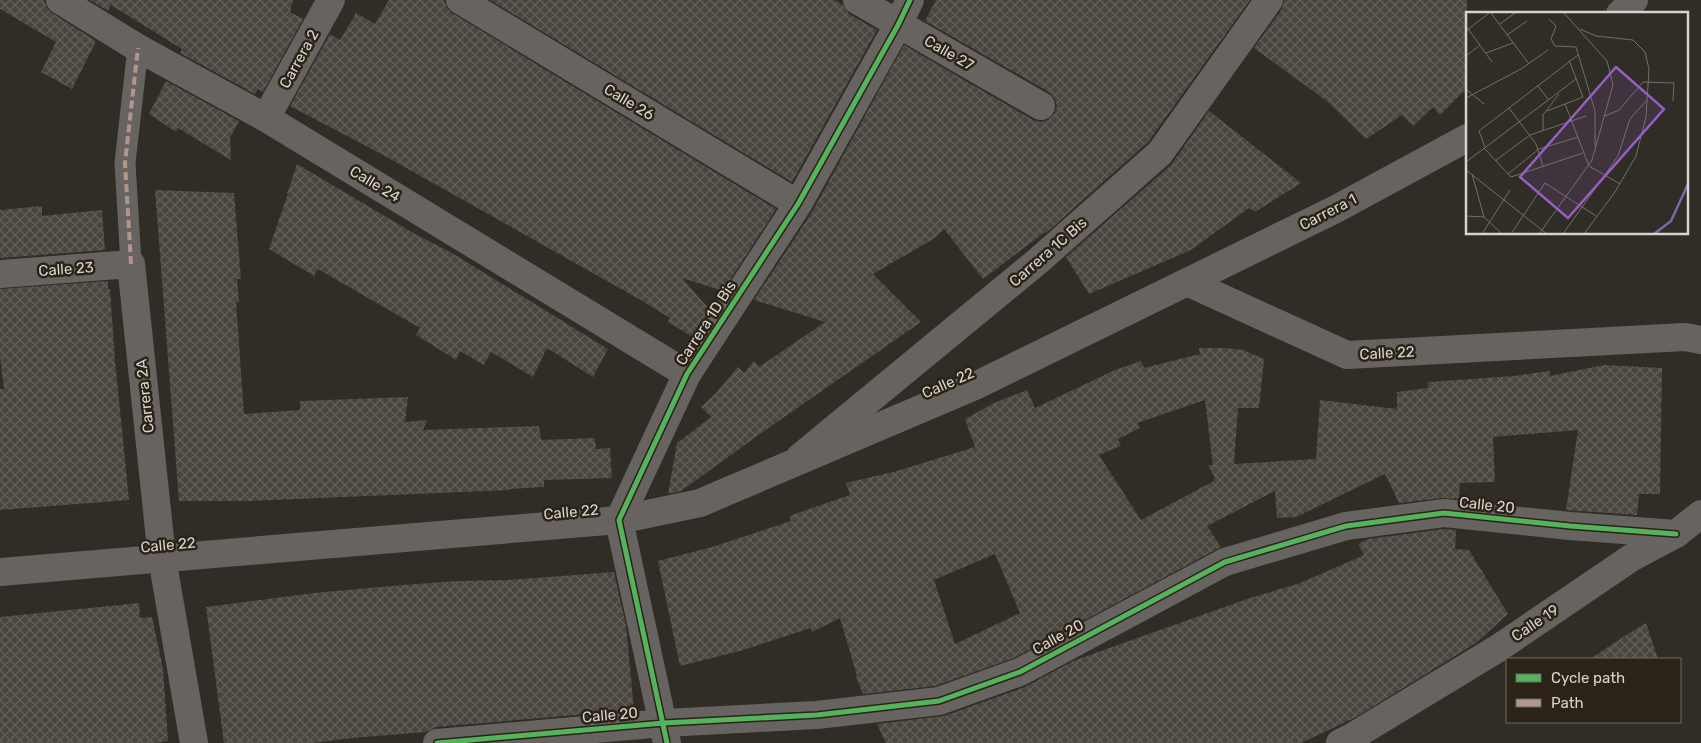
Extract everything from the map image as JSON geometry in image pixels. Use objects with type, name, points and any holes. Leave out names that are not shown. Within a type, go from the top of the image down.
[{"type":"main road","points":[[1622,12],[1634,0]]},
{"type":"main road","name":"Carrera 1","points":[[1187,282],[1336,209],[1466,139]]},
{"type":"main road","name":"Calle 22","points":[[0,572],[620,520],[700,503],[976,385],[1187,282]]},
{"type":"main road","name":"Calle 19","points":[[1340,743],[1497,649],[1631,558],[1676,534],[1701,514]]},
{"type":"street","name":"Calle 24","points":[[60,0],[138,48],[266,118],[687,374]]},
{"type":"street","name":"Carrera 2","points":[[266,118],[331,0]]},
{"type":"street","name":"Calle 26","points":[[460,0],[798,204]]},
{"type":"street","name":"Calle 27","points":[[857,0],[1042,106]]},
{"type":"street","name":"Carrera 1D Bis","points":[[620,520],[687,374],[798,204],[898,25],[910,0]]},
{"type":"street","name":"Carrera 1C Bis","points":[[788,467],[1038,260],[1160,153],[1269,0]]},
{"type":"street","name":"Carrera 2A","points":[[138,48],[124,163],[131,264],[162,558],[194,743]]},
{"type":"street","name":"Calle 23","points":[[0,274],[131,264]]},
{"type":"street","name":"Calle 22","points":[[1187,282],[1347,355],[1685,337],[1701,340]]},
{"type":"street","name":"Calle 20","points":[[437,743],[666,733],[939,701],[1020,672],[1225,562],[1346,526],[1444,513],[1570,526],[1676,534]]},
{"type":"street","points":[[620,520],[666,733]]},
{"type":"building","points":[[0,0],[44,0],[47,8],[52,13],[96,41],[72,89],[41,72],[56,42],[0,9]]},
{"type":"building","points":[[90,0],[293,0],[290,12],[303,19],[263,92],[258,89],[255,94],[180,53],[182,49],[111,5],[108,11]]},
{"type":"building","points":[[389,0],[444,0],[447,8],[452,13],[776,209],[723,291],[682,278],[710,310],[693,337],[668,322],[670,318],[639,299],[385,156],[290,106],[330,34],[340,40],[356,13],[375,24]]},
{"type":"building","points":[[490,0],[834,0],[843,5],[849,14],[877,30],[792,182]]},
{"type":"building","points":[[936,0],[1250,0],[1148,142],[1046,233],[983,279],[944,229],[935,238],[873,274],[921,322],[681,491],[668,494],[677,443],[711,417],[701,407],[738,367],[744,373],[754,361],[759,367],[825,322],[754,300],[812,212],[904,45],[1033,120],[1041,122],[1048,120],[1055,113],[1057,106],[1055,99],[1049,92],[925,21]]},
{"type":"building","points":[[1284,0],[1467,0],[1466,89],[1440,115],[1433,107],[1413,126],[1402,115],[1366,139],[1328,102],[1254,48],[1282,9]]},
{"type":"building","points":[[166,81],[239,121],[230,138],[231,160],[178,128],[176,132],[149,114]]},
{"type":"building","points":[[1209,111],[1301,183],[1255,212],[1249,208],[1191,250],[1089,294],[1066,257],[1171,165]]},
{"type":"building","points":[[297,164],[415,234],[452,253],[608,349],[593,377],[547,348],[533,377],[491,352],[484,365],[460,351],[456,360],[416,335],[420,328],[318,269],[314,276],[269,249],[287,196],[289,196],[287,194]]},
{"type":"building","points":[[155,190],[234,193],[241,279],[237,279],[239,302],[236,302],[244,414],[300,410],[300,401],[408,397],[405,422],[427,420],[423,430],[539,426],[541,440],[595,438],[596,449],[610,448],[612,478],[544,480],[544,487],[510,490],[251,501],[179,501]]},
{"type":"building","points":[[42,206],[42,216],[102,210],[105,250],[0,258],[0,210]]},
{"type":"building","points":[[108,281],[129,500],[0,510],[0,389],[4,389],[0,356],[0,289]]},
{"type":"building","points":[[1199,348],[1225,348],[1243,350],[1264,359],[1259,408],[1238,408],[1234,464],[1316,459],[1320,400],[1397,409],[1397,392],[1428,388],[1428,382],[1514,376],[1550,371],[1550,376],[1604,365],[1662,368],[1660,494],[1639,494],[1637,515],[1566,510],[1578,430],[1493,437],[1495,482],[1460,483],[1459,499],[1442,498],[1399,503],[1385,474],[1296,517],[1277,518],[1275,491],[1207,526],[1221,547],[1014,658],[935,686],[863,694],[856,677],[840,618],[812,632],[811,628],[740,651],[680,666],[658,561],[712,547],[791,521],[789,516],[850,495],[846,483],[897,471],[975,447],[965,419],[994,403],[1027,390],[1035,408],[1115,370],[1141,361],[1144,368],[1200,354]],"holes":[[[1205,400],[1213,465],[1208,465],[1214,476],[1214,481],[1141,520],[1099,455],[1121,446],[1118,439],[1140,428],[1137,423]],[[995,554],[1020,613],[955,644],[934,580]]]},
{"type":"building","points":[[1444,529],[1456,530],[1455,549],[1469,550],[1508,614],[1476,643],[1356,717],[1301,743],[886,743],[877,724],[944,716],[1025,687],[1073,661],[1247,599],[1297,584],[1328,571],[1364,555],[1358,544],[1368,539]]},
{"type":"building","points":[[614,572],[626,626],[634,710],[436,727],[426,732],[312,743],[224,743],[206,607],[314,593],[403,585],[509,580]]},
{"type":"building","points":[[139,603],[140,618],[152,617],[163,669],[168,741],[154,743],[0,743],[0,617]]},
{"type":"building","points":[[1646,623],[1658,658],[1592,658]]},
{"type":"marked path","points":[[131,264],[125,163],[138,48]]},
{"type":"cycle path","points":[[667,743],[619,520],[687,374],[798,204],[898,25],[910,0]]},
{"type":"cycle path","points":[[437,743],[664,723],[817,715],[939,701],[1020,672],[1225,562],[1346,526],[1444,513],[1570,526],[1676,534]]}]
